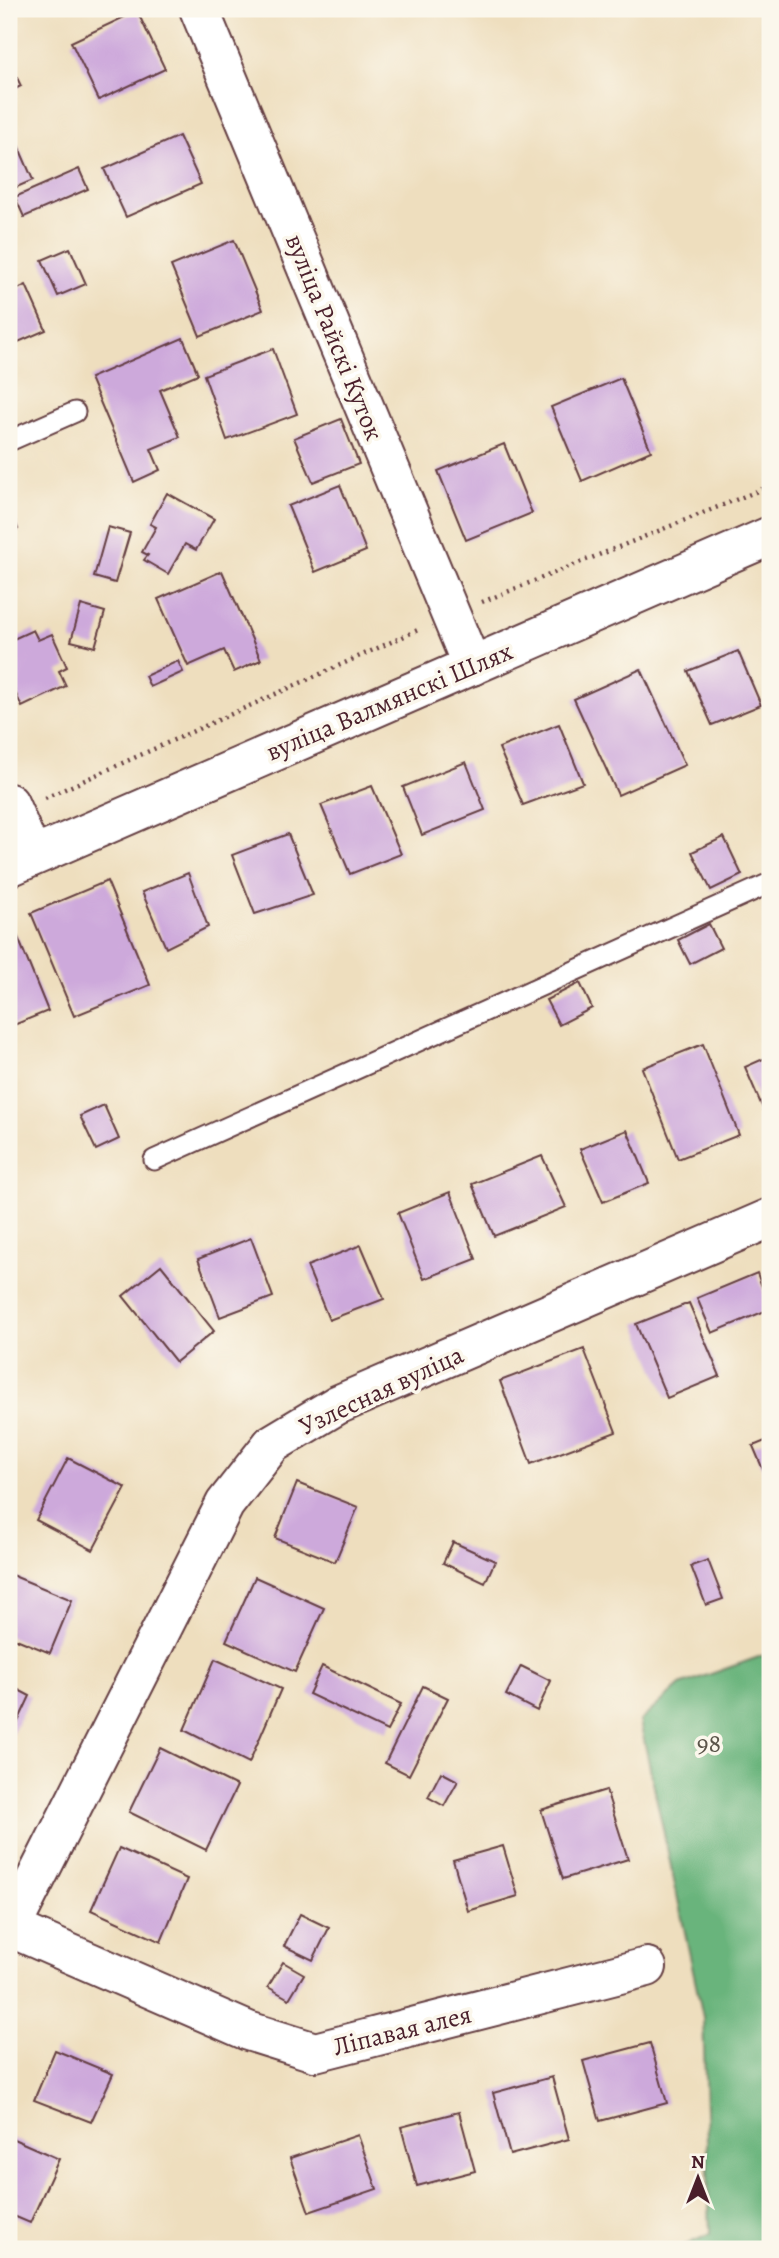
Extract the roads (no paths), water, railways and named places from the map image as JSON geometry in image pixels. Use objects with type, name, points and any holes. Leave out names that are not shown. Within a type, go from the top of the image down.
[{"type":"street","name":"вуліца Райскі Куток","points":[[199,9],[472,666]]},
{"type":"street","name":"вуліца Валмянскі Шлях","points":[[20,861],[770,536]]},
{"type":"street","points":[[11,807],[20,861]]},
{"type":"street","name":"Узлесная вуліца","points":[[9,1929],[225,1504],[272,1444],[337,1405],[770,1219]]},
{"type":"street","name":"Ліпавая алея","points":[[9,1929],[248,2031],[315,2052],[648,1967]]},
{"type":"lane","points":[[9,440],[75,412]]},
{"type":"lane","points":[[154,1160],[770,883]]},
{"type":"park label","name":"98","points":[[709,1743]]}]
